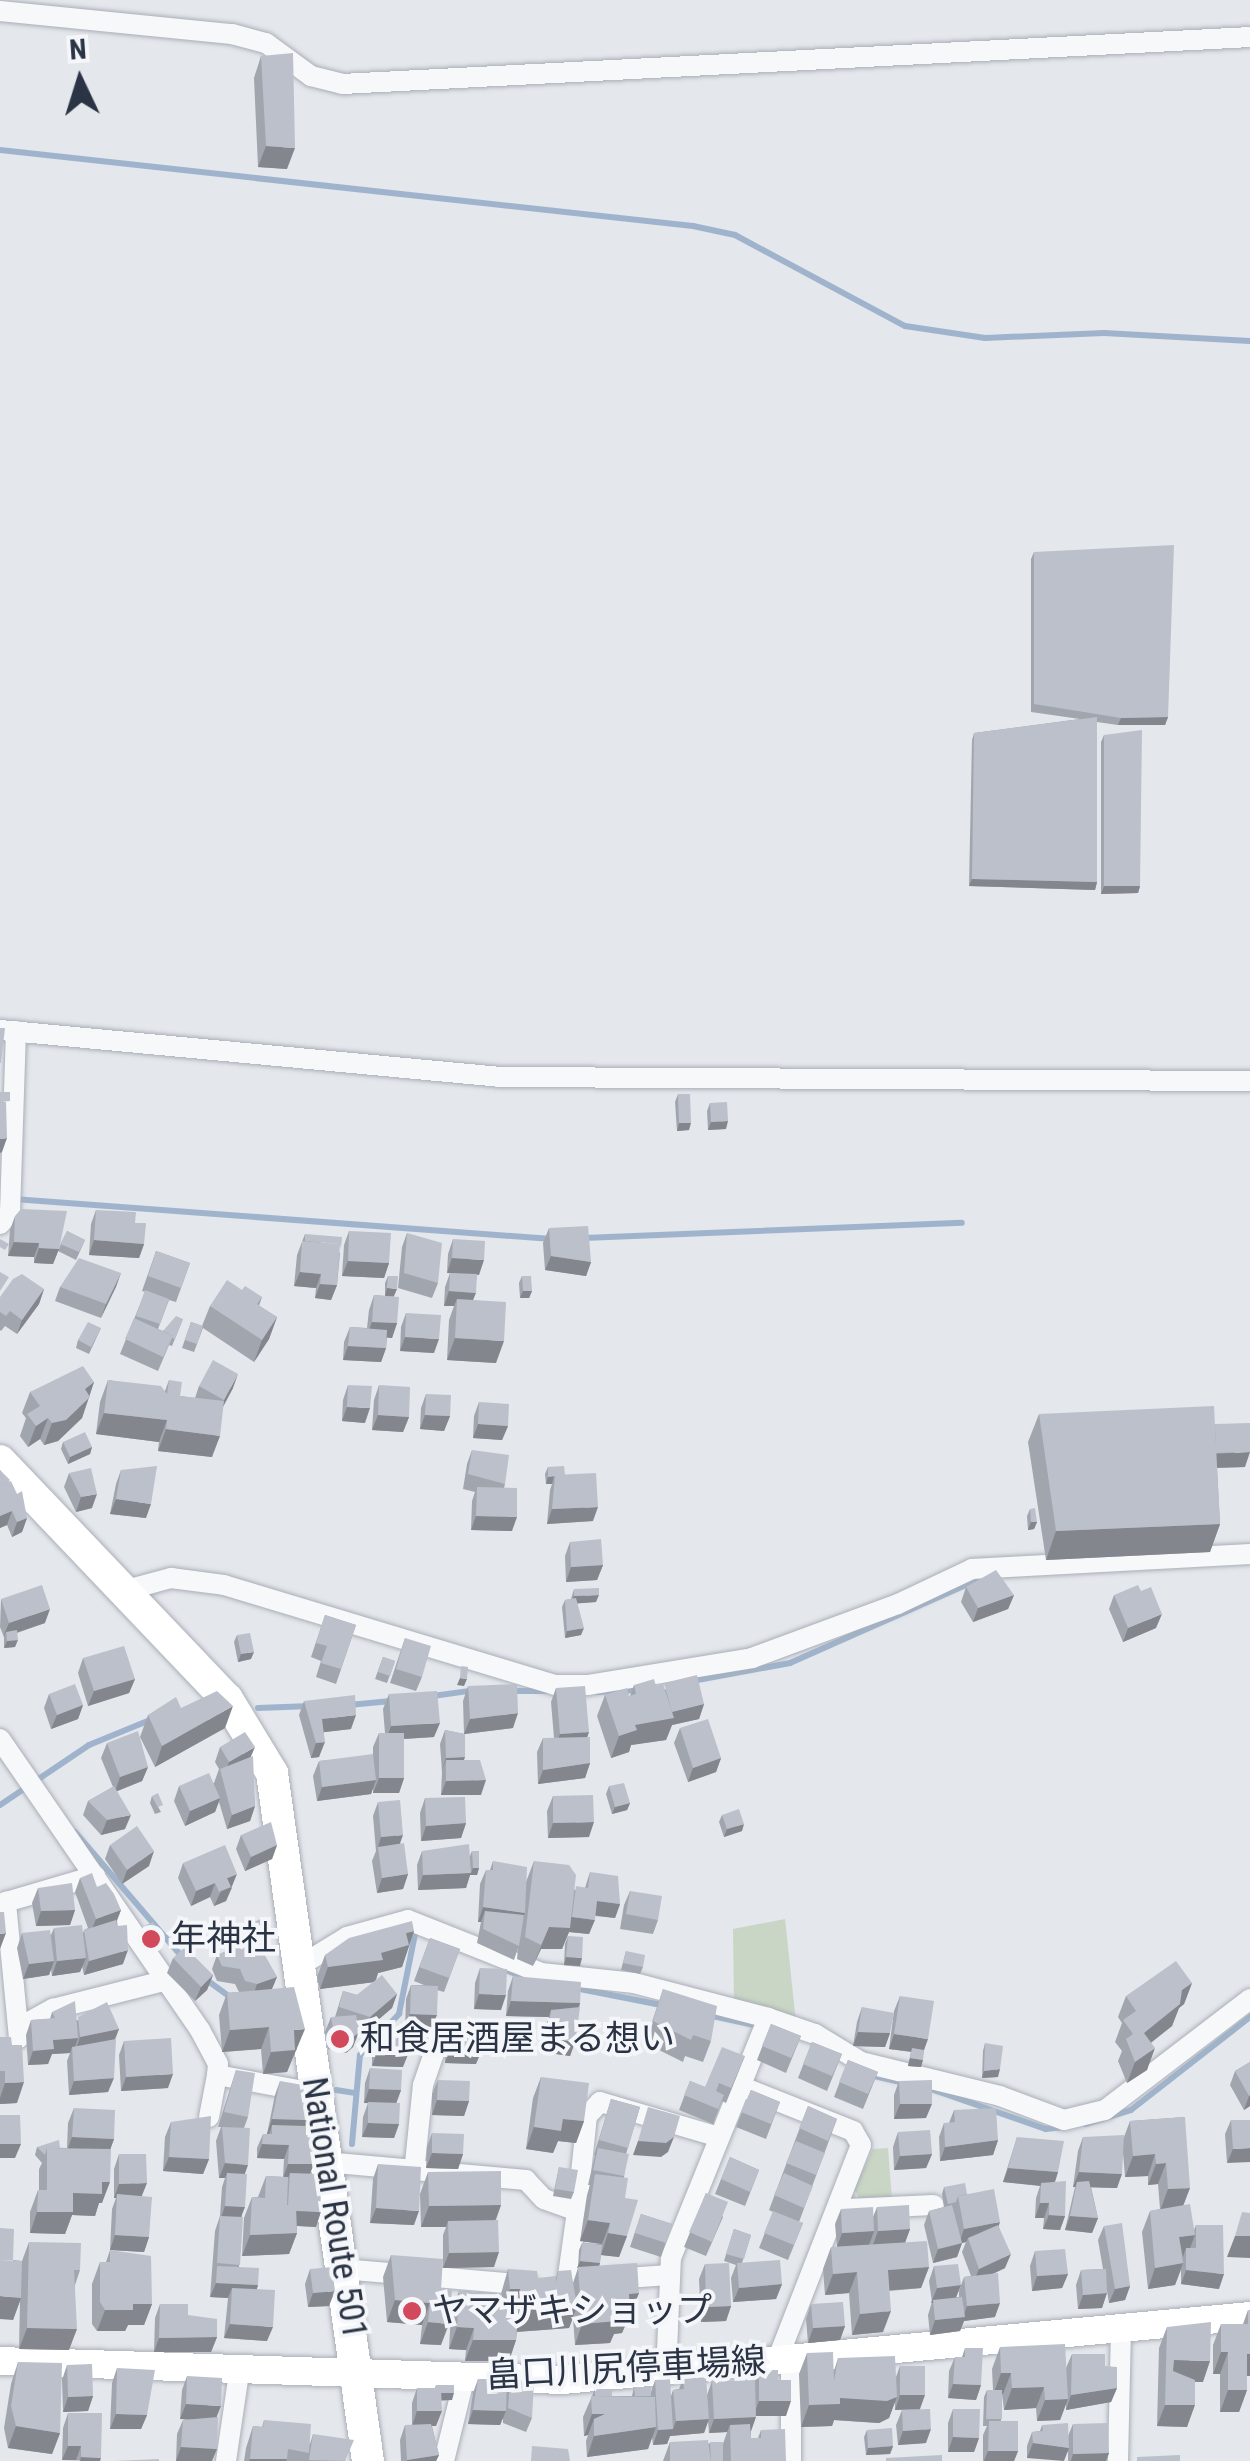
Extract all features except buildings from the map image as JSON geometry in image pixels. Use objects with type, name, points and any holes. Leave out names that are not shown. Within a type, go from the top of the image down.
[{"type":"highway","name":"National Route 501","points":[[0,1461],[227,1699],[272,1772],[368,2461]]},
{"type":"main road","name":"畠口川尻停車場線","points":[[0,2361],[358,2368],[465,2376],[666,2374],[1121,2324],[1250,2316]]},
{"type":"street","points":[[0,11],[232,34],[266,43],[311,76],[342,84],[1250,37]]},
{"type":"street","points":[[0,1224],[10,1212],[8,1030],[501,1077],[1250,1081]]},
{"type":"street","points":[[123,1591],[171,1578],[224,1585],[555,1685],[588,1685],[752,1658],[898,1604],[972,1569],[1250,1554]]},
{"type":"street","points":[[0,1739],[200,2030],[218,2064],[208,2117]]},
{"type":"street","points":[[95,1876],[6,1902],[20,2032],[53,2009],[164,1981]]},
{"type":"street","points":[[298,1966],[346,1937],[408,1920],[541,1973],[634,1983],[764,2026],[815,2034],[861,2062],[1000,2096],[1064,2120],[1105,2110],[1250,1999]]},
{"type":"street","points":[[666,2374],[669,2275],[764,2026]]},
{"type":"street","points":[[414,2173],[423,2085],[440,2036],[497,2039]]},
{"type":"street","points":[[217,2075],[315,2093]]},
{"type":"street","points":[[740,2086],[852,2131],[861,2145],[783,2362],[791,2461]]},
{"type":"street","points":[[567,2283],[586,2116],[600,2102],[719,2137]]},
{"type":"street","points":[[325,2162],[414,2173],[526,2180],[544,2200],[577,2211]]},
{"type":"street","points":[[835,2209],[934,2204]]},
{"type":"street","points":[[342,2269],[567,2283],[669,2275]]},
{"type":"street","points":[[1118,2461],[1121,2324]]},
{"type":"street","points":[[226,2461],[240,2366]]},
{"type":"street","points":[[444,2461],[465,2376]]},
{"type":"green space","points":[[785,1919],[796,2022],[734,2005],[733,1929]]},
{"type":"green space","points":[[888,2148],[892,2199],[860,2200],[854,2189],[873,2149]]},
{"type":"waterway","points":[[0,150],[693,226],[735,235],[905,326],[985,338],[1104,333],[1250,341]]},
{"type":"waterway","points":[[0,1198],[552,1239]]},
{"type":"waterway","points":[[584,1238],[962,1223]]},
{"type":"waterway","points":[[692,1681],[790,1663],[984,1577]]},
{"type":"waterway","points":[[598,1692],[640,1690]]},
{"type":"waterway","points":[[433,1696],[470,1691]]},
{"type":"waterway","points":[[513,1691],[545,1691]]},
{"type":"waterway","points":[[349,1705],[391,1701]]},
{"type":"waterway","points":[[258,1708],[311,1706]]},
{"type":"waterway","points":[[0,1805],[89,1745],[150,1720]]},
{"type":"waterway","points":[[75,1832],[184,1959]]},
{"type":"waterway","points":[[352,2144],[360,2055],[399,2014],[415,1934]]},
{"type":"waterway","points":[[504,1969],[529,1980]]},
{"type":"waterway","points":[[204,1978],[230,1997]]},
{"type":"waterway","points":[[575,1988],[666,2006]]},
{"type":"waterway","points":[[708,2015],[759,2026]]},
{"type":"waterway","points":[[1086,2124],[1131,2110],[1250,2017]]},
{"type":"waterway","points":[[870,2075],[906,2083]]},
{"type":"waterway","points":[[928,2088],[1046,2129],[1064,2127]]},
{"type":"waterway","points":[[336,2090],[356,2093]]},
{"type":"place","name":"年神社","points":[[151,1939]]},
{"type":"place","name":"和食居酒屋まる想い","points":[[340,2039]]},
{"type":"place","name":"ヤマザキショップ","points":[[412,2311]]}]
